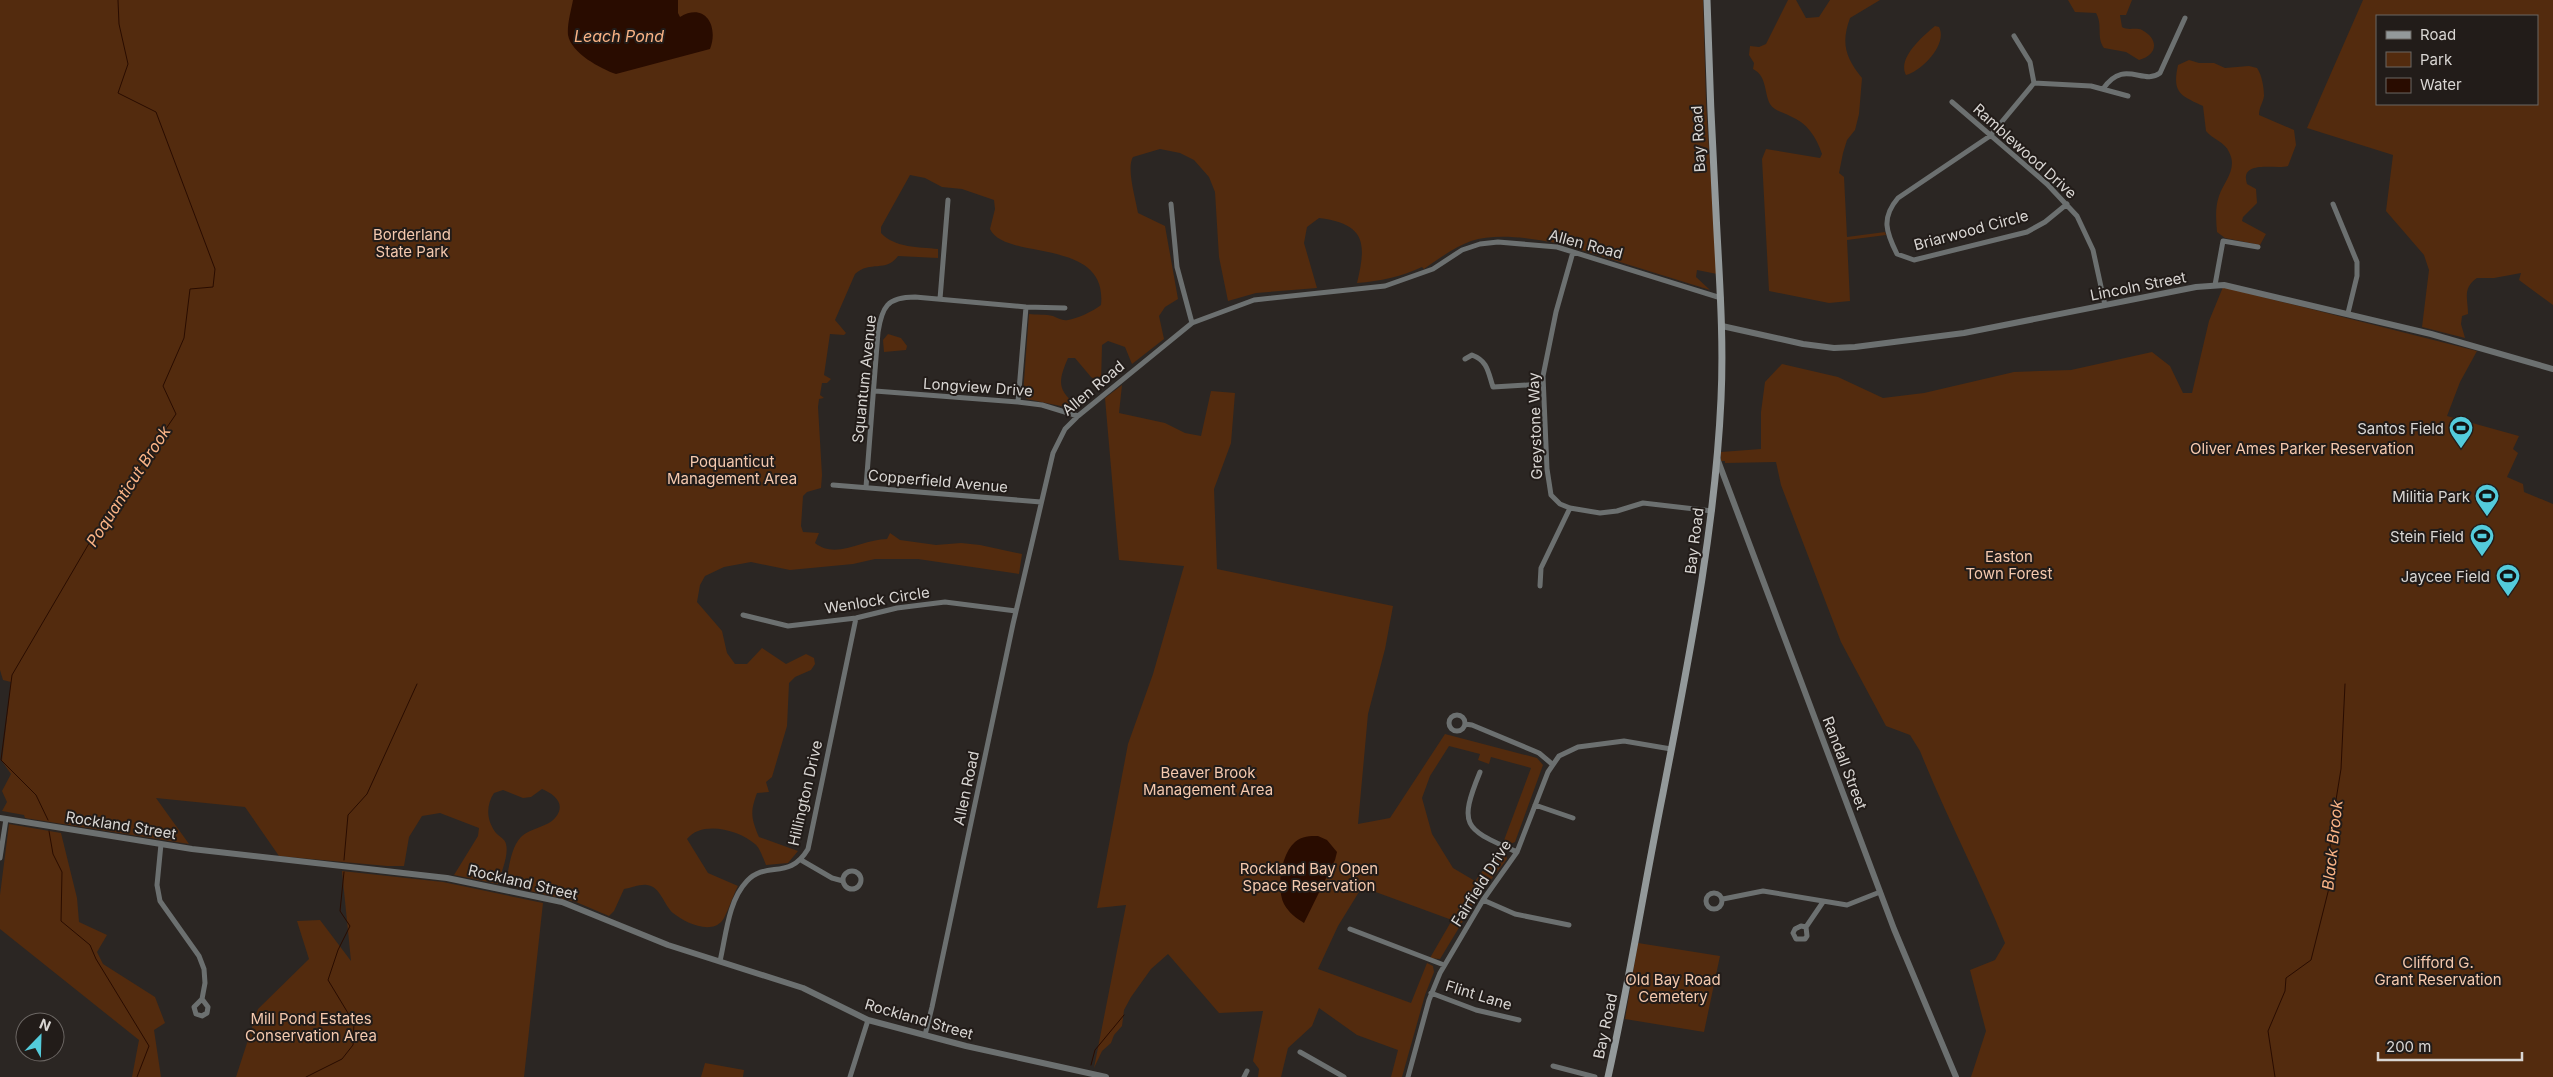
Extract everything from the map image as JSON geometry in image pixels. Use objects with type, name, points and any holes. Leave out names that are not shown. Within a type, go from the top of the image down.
[{"type":"main road","name":"Bay Road","points":[[1608,1077],[1629,977],[1702,585],[1712,511],[1721,400],[1722,326],[1709,98],[1707,0]]},
{"type":"street","points":[[2103,89],[2108,82],[2118,75],[2153,76],[2160,73],[2185,18]]},
{"type":"street","points":[[2014,36],[2030,62],[2034,83]]},
{"type":"street","points":[[2034,83],[2091,86],[2128,96]]},
{"type":"street","points":[[1990,136],[2034,83]]},
{"type":"street","name":"Ramblewood Drive","points":[[1952,102],[2047,184],[2067,204],[2086,230],[2093,250],[2106,306]]},
{"type":"street","name":"Briarwood Circle","points":[[1990,136],[1898,198],[1889,208],[1886,218],[1888,231],[1898,254],[1914,260],[2026,232],[2044,222],[2067,204]]},
{"type":"street","points":[[940,299],[948,200]]},
{"type":"street","points":[[1171,204],[1177,267],[1192,323]]},
{"type":"street","points":[[2333,204],[2357,262],[2358,276],[2348,313]]},
{"type":"street","points":[[2215,285],[2223,241],[2258,247]]},
{"type":"street","name":"Allen Road","points":[[924,1035],[932,1007],[1041,502],[1056,442],[1064,428],[1192,323],[1254,300],[1386,286],[1433,269],[1462,250],[1480,244],[1498,242],[1546,245],[1721,298]]},
{"type":"street","name":"Greystone Way","points":[[1570,508],[1555,499],[1549,487],[1543,384],[1556,312],[1573,252]]},
{"type":"street","name":"Lincoln Street","points":[[1722,326],[1812,345],[1854,347],[1964,333],[2215,285],[2244,288],[2348,313],[2490,350],[2553,369]]},
{"type":"street","name":"Squantum Avenue","points":[[866,487],[875,391],[878,332],[885,308],[902,297],[1026,307],[1065,308]]},
{"type":"street","points":[[1018,402],[1026,307]]},
{"type":"street","points":[[1465,359],[1472,355],[1482,359],[1490,371],[1493,387],[1543,384]]},
{"type":"street","name":"Longview Drive","points":[[875,391],[1018,402],[1042,405],[1078,416]]},
{"type":"street","name":"Randall Street","points":[[1716,456],[1880,892],[1919,991],[1956,1077]]},
{"type":"street","name":"Copperfield Avenue","points":[[833,486],[866,487],[1041,502]]},
{"type":"street","points":[[1540,586],[1541,568],[1570,508],[1600,513],[1617,511],[1643,503],[1712,511]]},
{"type":"street","name":"Wenlock Circle","points":[[743,615],[788,626],[856,618],[897,608],[945,602],[1016,611]]},
{"type":"street","name":"Hillington Drive","points":[[720,961],[735,899],[741,888],[755,874],[790,868],[801,860],[808,849],[856,618]]},
{"type":"street","points":[[1465,724],[1472,725],[1537,752],[1552,764],[1559,756],[1573,749],[1616,742],[1633,742],[1671,749]]},
{"type":"street","name":"Fairfield Drive","points":[[1408,1077],[1431,993],[1444,965],[1483,900],[1517,852],[1552,764]]},
{"type":"street","points":[[1480,772],[1467,808],[1470,825],[1482,836],[1517,852]]},
{"type":"street","points":[[1535,806],[1573,818]]},
{"type":"street","points":[[0,858],[3,819]]},
{"type":"street","name":"Rockland Street","points":[[3,819],[256,858],[451,878],[562,902],[668,945],[803,988],[868,1020],[924,1035],[1106,1077]]},
{"type":"street","points":[[161,844],[157,894],[166,911],[202,964],[205,983],[202,999]]},
{"type":"street","points":[[801,860],[832,878],[843,881]]},
{"type":"street","points":[[1723,899],[1763,891],[1847,905],[1880,892]]},
{"type":"street","points":[[1483,900],[1515,914],[1569,926]]},
{"type":"street","points":[[1806,927],[1823,902]]},
{"type":"street","points":[[1350,929],[1444,965]]},
{"type":"street","name":"Flint Lane","points":[[1431,993],[1476,1010],[1519,1020]]},
{"type":"street","points":[[850,1077],[868,1020]]},
{"type":"street","points":[[1300,1052],[1344,1077]]},
{"type":"street","points":[[1553,1066],[1595,1077]]},
{"type":"street","points":[[1244,1077],[1247,1071]]},
{"type":"green space","name":"Borderland State Park","points":[[0,0],[1703,0],[1706,103],[1717,274],[1697,270],[1696,277],[1710,290],[1565,245],[1531,239],[1493,237],[1471,241],[1447,253],[1424,269],[1422,267],[1390,278],[1357,283],[1362,256],[1362,246],[1359,237],[1354,230],[1346,225],[1319,218],[1307,227],[1304,243],[1317,288],[1256,293],[1228,301],[1219,257],[1215,192],[1209,177],[1194,160],[1180,153],[1160,149],[1133,157],[1131,176],[1138,213],[1165,226],[1178,299],[1165,307],[1159,316],[1164,339],[1132,364],[1125,347],[1108,341],[1102,345],[1101,383],[1091,377],[1075,358],[1068,358],[1061,378],[1061,384],[1065,394],[1076,404],[1075,409],[1027,399],[1023,394],[1029,314],[1050,315],[1062,320],[1076,318],[1101,305],[1099,283],[1089,269],[1073,259],[1015,245],[1000,239],[990,229],[995,209],[994,200],[962,189],[942,187],[925,178],[910,175],[881,227],[881,233],[893,242],[900,244],[938,249],[938,258],[898,256],[888,264],[866,268],[855,274],[835,320],[846,333],[844,335],[830,334],[824,375],[831,379],[827,383],[822,383],[820,395],[824,398],[819,399],[818,407],[821,488],[807,492],[803,496],[801,526],[803,532],[819,533],[815,543],[823,548],[832,550],[887,539],[890,533],[900,540],[936,545],[961,543],[980,545],[1022,554],[1019,574],[918,559],[875,559],[853,564],[790,570],[751,562],[724,567],[705,576],[700,585],[697,602],[722,631],[727,653],[735,664],[747,664],[762,648],[786,664],[806,654],[814,658],[815,664],[811,670],[795,677],[789,683],[787,726],[772,777],[766,782],[769,792],[757,793],[752,810],[754,825],[759,837],[798,851],[788,863],[766,865],[758,848],[748,839],[721,829],[702,830],[694,833],[687,839],[708,873],[738,886],[722,921],[711,927],[697,926],[690,923],[670,910],[659,892],[651,886],[644,885],[624,889],[614,911],[609,916],[576,902],[505,885],[512,853],[517,842],[525,834],[552,821],[560,808],[558,800],[542,789],[531,797],[523,798],[503,790],[494,793],[491,798],[488,808],[490,823],[496,833],[505,841],[507,848],[506,859],[498,884],[454,875],[478,836],[479,828],[440,813],[422,816],[409,837],[404,866],[387,866],[279,856],[245,807],[156,798],[189,844],[25,818],[24,815],[2,811],[7,802],[2,791],[11,774],[2,761],[11,682],[3,680],[0,670]]},
{"type":"green space","points":[[1788,0],[1796,0],[1806,18],[1819,17],[1830,0],[1880,0],[1850,18],[1845,42],[1848,56],[1862,78],[1859,114],[1855,130],[1847,140],[1839,173],[1844,177],[1847,237],[1885,232],[1886,235],[1847,240],[1850,301],[1829,303],[1769,291],[1762,159],[1766,149],[1820,158],[1822,154],[1817,141],[1806,126],[1776,110],[1770,104],[1763,80],[1758,72],[1753,69],[1754,63],[1749,55],[1750,46],[1759,47],[1766,44]]},
{"type":"green space","points":[[2068,0],[2132,0],[2126,15],[2120,15],[2122,27],[2140,29],[2148,34],[2154,42],[2153,51],[2145,58],[2139,60],[2126,52],[2104,48],[2100,40],[2099,22],[2096,13],[2075,12]]},
{"type":"green space","points":[[2363,0],[2553,0],[2553,305],[2519,280],[2521,273],[2494,278],[2477,278],[2469,286],[2468,290],[2468,314],[2462,316],[2461,324],[2465,338],[2422,327],[2429,270],[2424,255],[2386,211],[2393,155],[2307,128]]},
{"type":"green space","points":[[1935,26],[1939,27],[1941,34],[1937,49],[1926,63],[1906,75],[1904,68],[1908,55],[1918,41]]},
{"type":"green space","points":[[2189,60],[2199,63],[2214,63],[2225,68],[2249,66],[2257,68],[2264,93],[2259,115],[2294,130],[2296,145],[2288,166],[2254,168],[2248,171],[2246,176],[2247,184],[2256,189],[2257,203],[2243,217],[2242,221],[2266,234],[2260,245],[2225,238],[2217,232],[2217,205],[2232,164],[2229,152],[2225,146],[2206,131],[2203,106],[2183,96],[2177,87],[2176,74],[2178,65]]},
{"type":"green space","points":[[2223,287],[2477,351],[2460,382],[2447,416],[2519,436],[2513,449],[2518,453],[2507,477],[2523,484],[2524,492],[2553,504],[2553,1077],[1971,1077],[1986,1031],[1970,970],[1995,960],[2005,943],[1920,751],[1910,735],[1886,726],[1841,642],[1781,485],[1776,462],[1725,463],[1725,461],[1721,461],[1721,452],[1761,449],[1761,412],[1765,382],[1782,364],[1838,377],[1883,398],[1924,393],[2014,372],[2071,370],[2152,352],[2170,366],[2183,393],[2192,393],[2209,321]]},
{"type":"green space","points":[[888,334],[901,338],[907,346],[906,350],[884,352],[883,340]]},
{"type":"green space","points":[[1122,385],[1119,413],[1165,423],[1185,433],[1201,436],[1211,391],[1235,393],[1231,443],[1214,489],[1217,569],[1393,606],[1385,649],[1368,714],[1358,824],[1390,818],[1445,734],[1537,758],[1543,765],[1515,842],[1508,845],[1503,843],[1531,768],[1491,757],[1489,764],[1478,760],[1480,754],[1449,746],[1430,776],[1422,798],[1432,834],[1453,868],[1475,881],[1500,848],[1506,853],[1507,859],[1477,898],[1440,959],[1430,958],[1452,920],[1362,887],[1338,926],[1318,969],[1411,1003],[1427,963],[1433,966],[1434,972],[1425,995],[1402,1077],[1391,1077],[1398,1050],[1357,1035],[1319,1008],[1312,1026],[1288,1048],[1281,1077],[1258,1077],[1259,1069],[1253,1061],[1263,1011],[1219,1013],[1168,954],[1151,969],[1131,997],[1124,1010],[1122,1026],[1114,1035],[1111,1043],[1102,1051],[1094,1068],[1126,905],[1097,908],[1128,744],[1153,674],[1184,566],[1119,560],[1105,398]]},
{"type":"green space","points":[[9,824],[61,833],[77,898],[79,922],[107,935],[97,952],[103,964],[155,997],[165,1023],[154,1030],[161,1077],[132,1077],[139,1040],[0,929],[0,895]]},
{"type":"green space","name":"Mill Pond Estates Conservation Area","points":[[342,871],[443,882],[543,903],[524,1077],[236,1077],[258,1009],[309,959],[297,921],[320,920],[351,961]]},
{"type":"green space","name":"Old Bay Road Cemetery","points":[[1638,943],[1720,956],[1704,1032],[1625,1019]]},
{"type":"green space","points":[[705,1063],[744,1070],[743,1077],[701,1077]]},
{"type":"water","name":"Leach Pond","points":[[573,0],[678,0],[678,13],[680,17],[696,12],[703,14],[708,19],[713,32],[710,49],[616,74],[588,59],[570,42],[568,26]]},
{"type":"water","points":[[1318,836],[1327,840],[1337,852],[1335,860],[1304,923],[1293,915],[1284,904],[1280,889],[1281,872],[1286,854],[1295,842],[1303,837]]},
{"type":"waterway","name":"Poquanticut Brook","points":[[48,820],[36,795],[1,760],[12,675],[91,540],[176,414],[163,386],[184,338],[190,289],[213,287],[215,269],[156,112],[118,93],[128,64],[119,24],[118,0]]},
{"type":"waterway","points":[[344,860],[348,815],[367,794],[417,684]]},
{"type":"waterway","name":"Black Brook","points":[[2275,1077],[2268,1031],[2285,991],[2286,978],[2311,960],[2331,880],[2330,837],[2341,769],[2345,684]]},
{"type":"waterway","name":"Poquanticut Brook","points":[[49,831],[53,854],[62,872],[61,921],[90,945],[96,959],[149,1046],[137,1077]]},
{"type":"waterway","points":[[306,1077],[342,1059],[353,1045],[354,1023],[328,980],[338,950],[350,926],[340,911],[344,872]]},
{"type":"waterway","points":[[1091,1065],[1095,1050],[1124,1015]]},
{"type":"place","name":"Santos Field","points":[[2461,449]]},
{"type":"place","name":"Militia Park","points":[[2487,517]]},
{"type":"place","name":"Stein Field","points":[[2482,557]]},
{"type":"place","name":"Jaycee Field","points":[[2508,597]]},
{"type":"park label","name":"Oliver Ames Parker Reservation","points":[[2302,448]]},
{"type":"park label","name":"Poquanticut Management Area","points":[[732,470]]},
{"type":"park label","name":"Easton Town Forest","points":[[2009,564]]},
{"type":"park label","name":"Beaver Brook Management Area","points":[[1208,780]]},
{"type":"park label","name":"Rockland Bay Open Space Reservation","points":[[1309,876]]},
{"type":"park label","name":"Clifford G. Grant Reservation","points":[[2438,970]]}]
